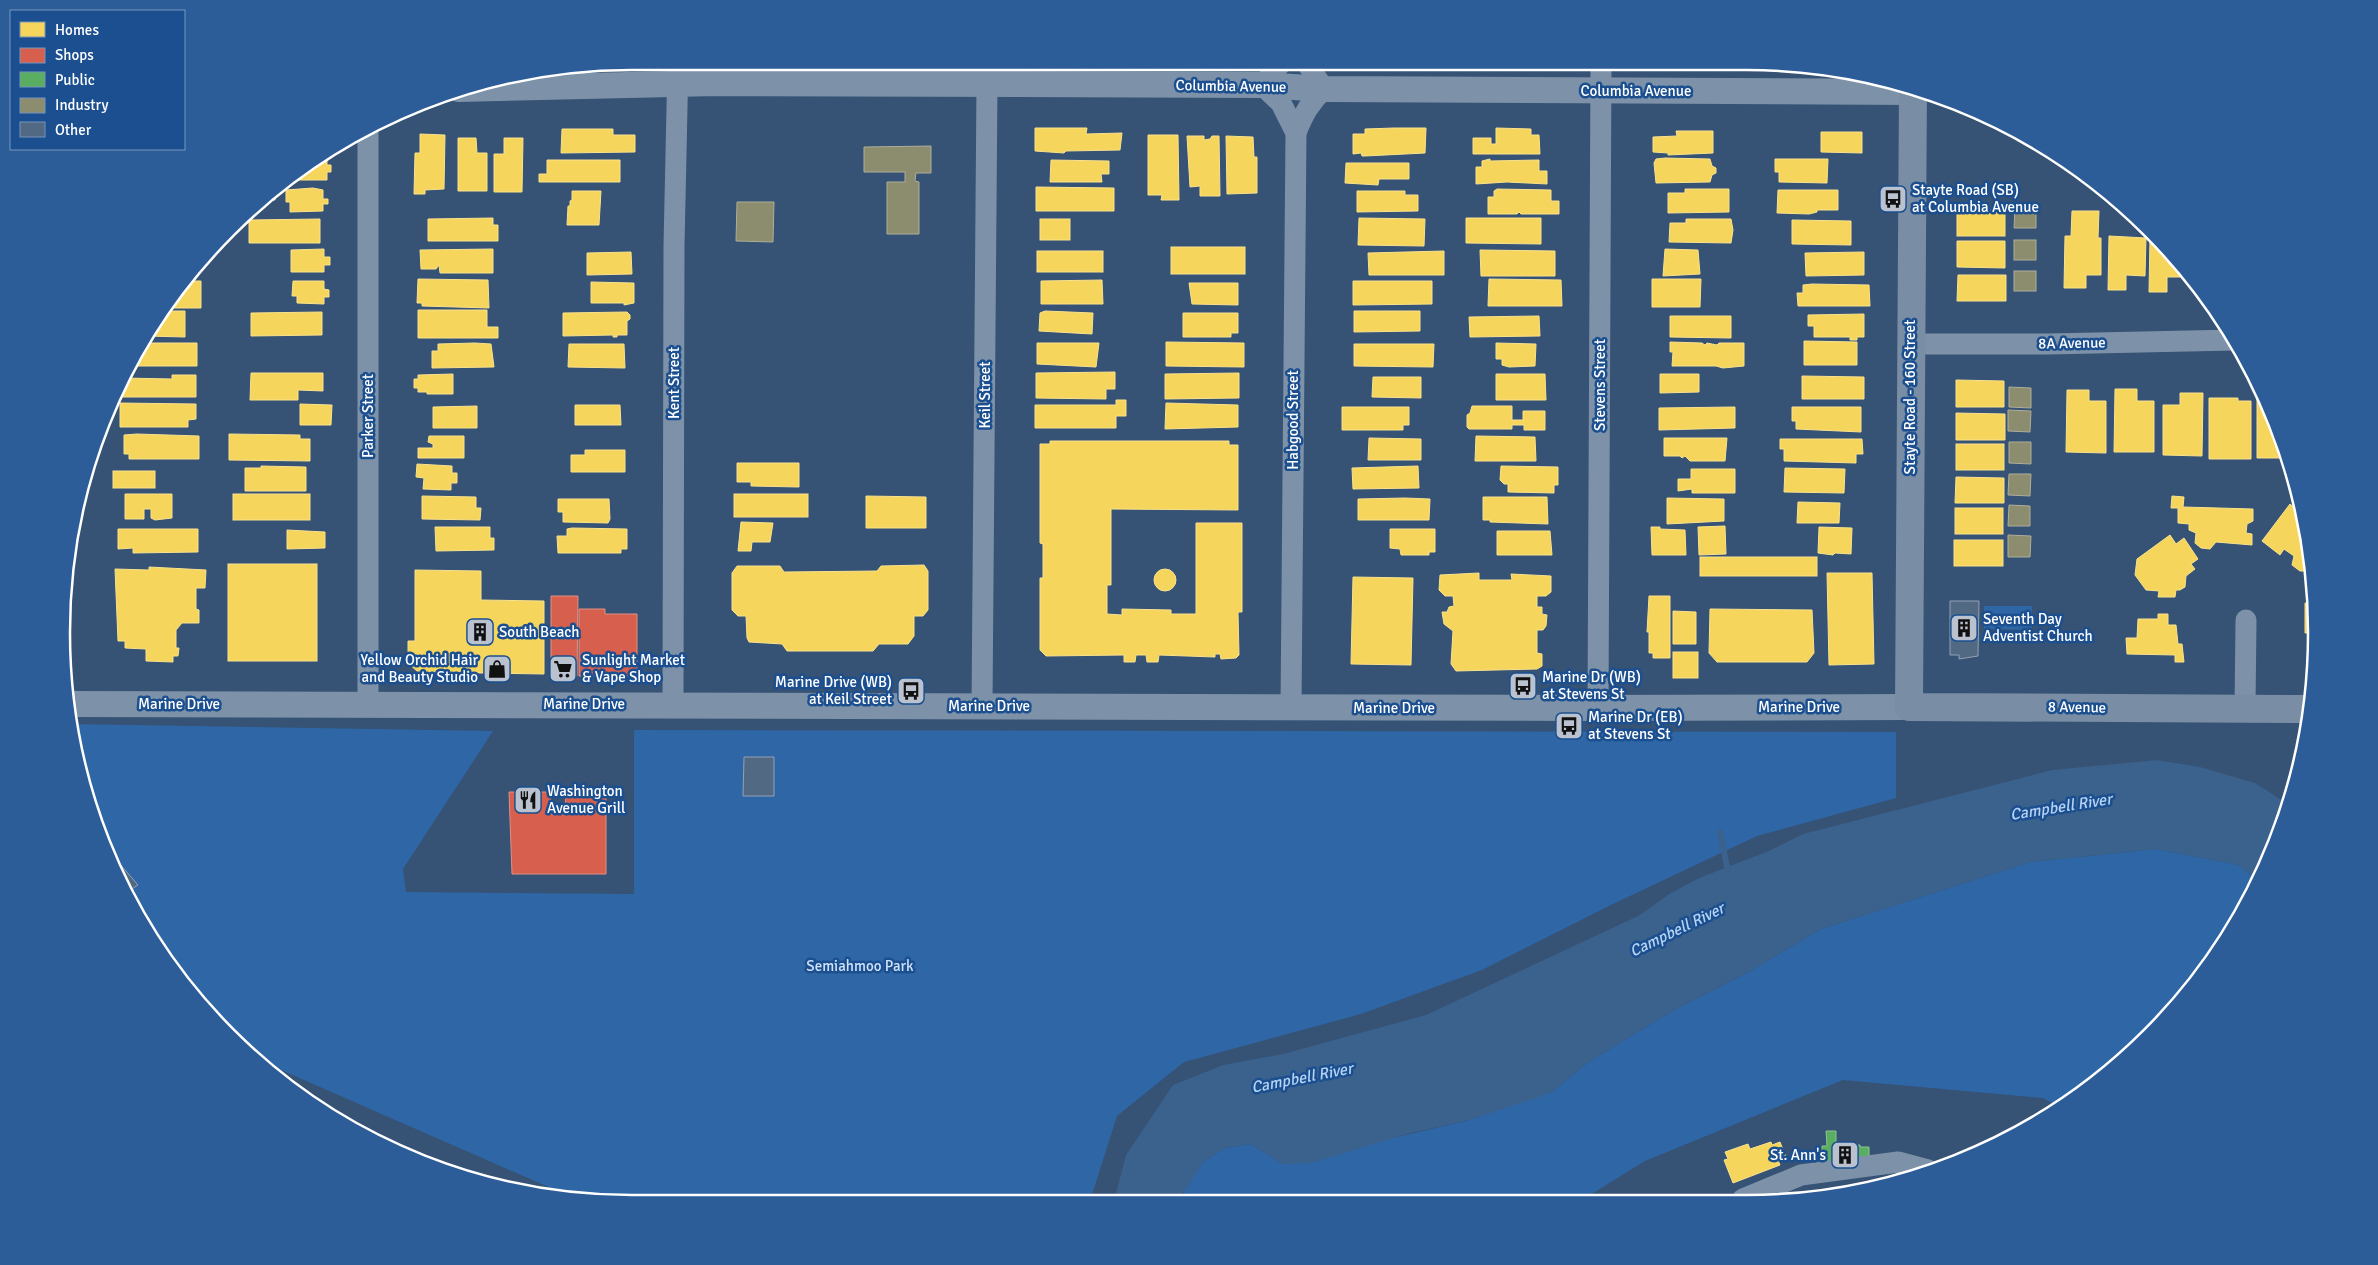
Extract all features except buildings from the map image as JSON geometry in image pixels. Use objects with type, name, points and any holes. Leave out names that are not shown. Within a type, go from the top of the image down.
[{"type":"main road","name":"Stayte Road - 160 Street","points":[[1909,707],[1910,344],[1916,97]]},
{"type":"main road","name":"8 Avenue","points":[[1909,707],[2302,710]]},
{"type":"street","name":"Columbia Avenue","points":[[502,86],[678,72],[951,83],[984,70]]},
{"type":"street","name":"Keil Street","points":[[982,706],[986,70]]},
{"type":"street","name":"Columbia Avenue","points":[[988,70],[1019,83],[1601,91],[1897,91]]},
{"type":"street","points":[[1262,85],[1275,70]]},
{"type":"street","points":[[1312,70],[1324,88]]},
{"type":"street","name":"Stevens Street","points":[[1598,708],[1601,70]]},
{"type":"street","name":"Kent Street","points":[[673,704],[674,246],[678,72]]},
{"type":"street","name":"Habgood Street","points":[[1262,85],[1280,102],[1296,133]]},
{"type":"street","name":"Habgood Street","points":[[1291,707],[1296,133],[1305,111],[1313,98],[1324,88]]},
{"type":"street","name":"Parker Street","points":[[368,136],[368,704]]},
{"type":"street","name":"8A Avenue","points":[[1910,344],[2226,340]]},
{"type":"street","points":[[2245,709],[2246,620]]},
{"type":"street","name":"Marine Drive","points":[[75,704],[673,704],[1598,708],[1909,707]]},
{"type":"street","points":[[1753,1195],[1800,1175],[1898,1162],[1918,1167]]},
{"type":"green space","points":[[1984,606],[2032,606],[2032,630],[1984,629]]},
{"type":"green space","name":"Semiahmoo Park","points":[[78,724],[493,731],[403,869],[406,892],[634,894],[634,730],[1896,732],[1896,798],[1757,836],[1611,905],[1482,970],[1361,1014],[1184,1062],[1117,1116],[1092,1195],[632,1195],[596,1194],[553,1189],[278,1069],[235,1030],[186,975],[145,914],[128,881],[100,813],[89,778]]},
{"type":"green space","points":[[2157,849],[2239,865],[2252,876],[2233,914],[2213,945],[2192,975],[2168,1003],[2116,1055],[2088,1079],[2053,1103],[2043,1098],[1843,1080],[1645,1161],[1590,1195],[1185,1195],[1183,1190],[1204,1161],[1225,1148],[1250,1144],[1283,1164],[1469,1120],[1553,1091],[1590,1061],[1674,1010],[1752,970],[1821,929],[2030,862]]},
{"type":"water","name":"Campbell River","points":[[2157,760],[2200,767],[2255,783],[2282,800],[2265,848],[2252,876],[2239,865],[2157,849],[2030,862],[1821,929],[1752,970],[1674,1010],[1590,1061],[1553,1091],[1539,1097],[1469,1120],[1407,1134],[1311,1163],[1283,1164],[1250,1144],[1225,1148],[1204,1161],[1182,1195],[1116,1195],[1126,1155],[1173,1085],[1223,1065],[1283,1054],[1426,1015],[1640,915],[1669,894],[1699,878],[1769,851],[1803,834],[2052,770]]},
{"type":"waterway","points":[[1720,832],[1728,872]]},
{"type":"place","name":"Stayte Road (SB) at Columbia Avenue","points":[[1893,199]]},
{"type":"place","name":"Seventh Day Adventist Church","points":[[1964,628]]},
{"type":"place","name":"South Beach","points":[[480,632]]},
{"type":"place","name":"Yellow Orchid Hair and Beauty Studio","points":[[497,669]]},
{"type":"place","name":"Sunlight Market & Vape Shop","points":[[563,669]]},
{"type":"place","name":"Marine Dr (WB) at Stevens St","points":[[1523,686]]},
{"type":"place","name":"Marine Drive (WB) at Keil Street","points":[[911,691]]},
{"type":"place","name":"Marine Dr (EB) at Stevens St","points":[[1569,726]]},
{"type":"place","name":"Washington Avenue Grill","points":[[528,800]]},
{"type":"place","name":"St. Ann's","points":[[1845,1155]]}]
